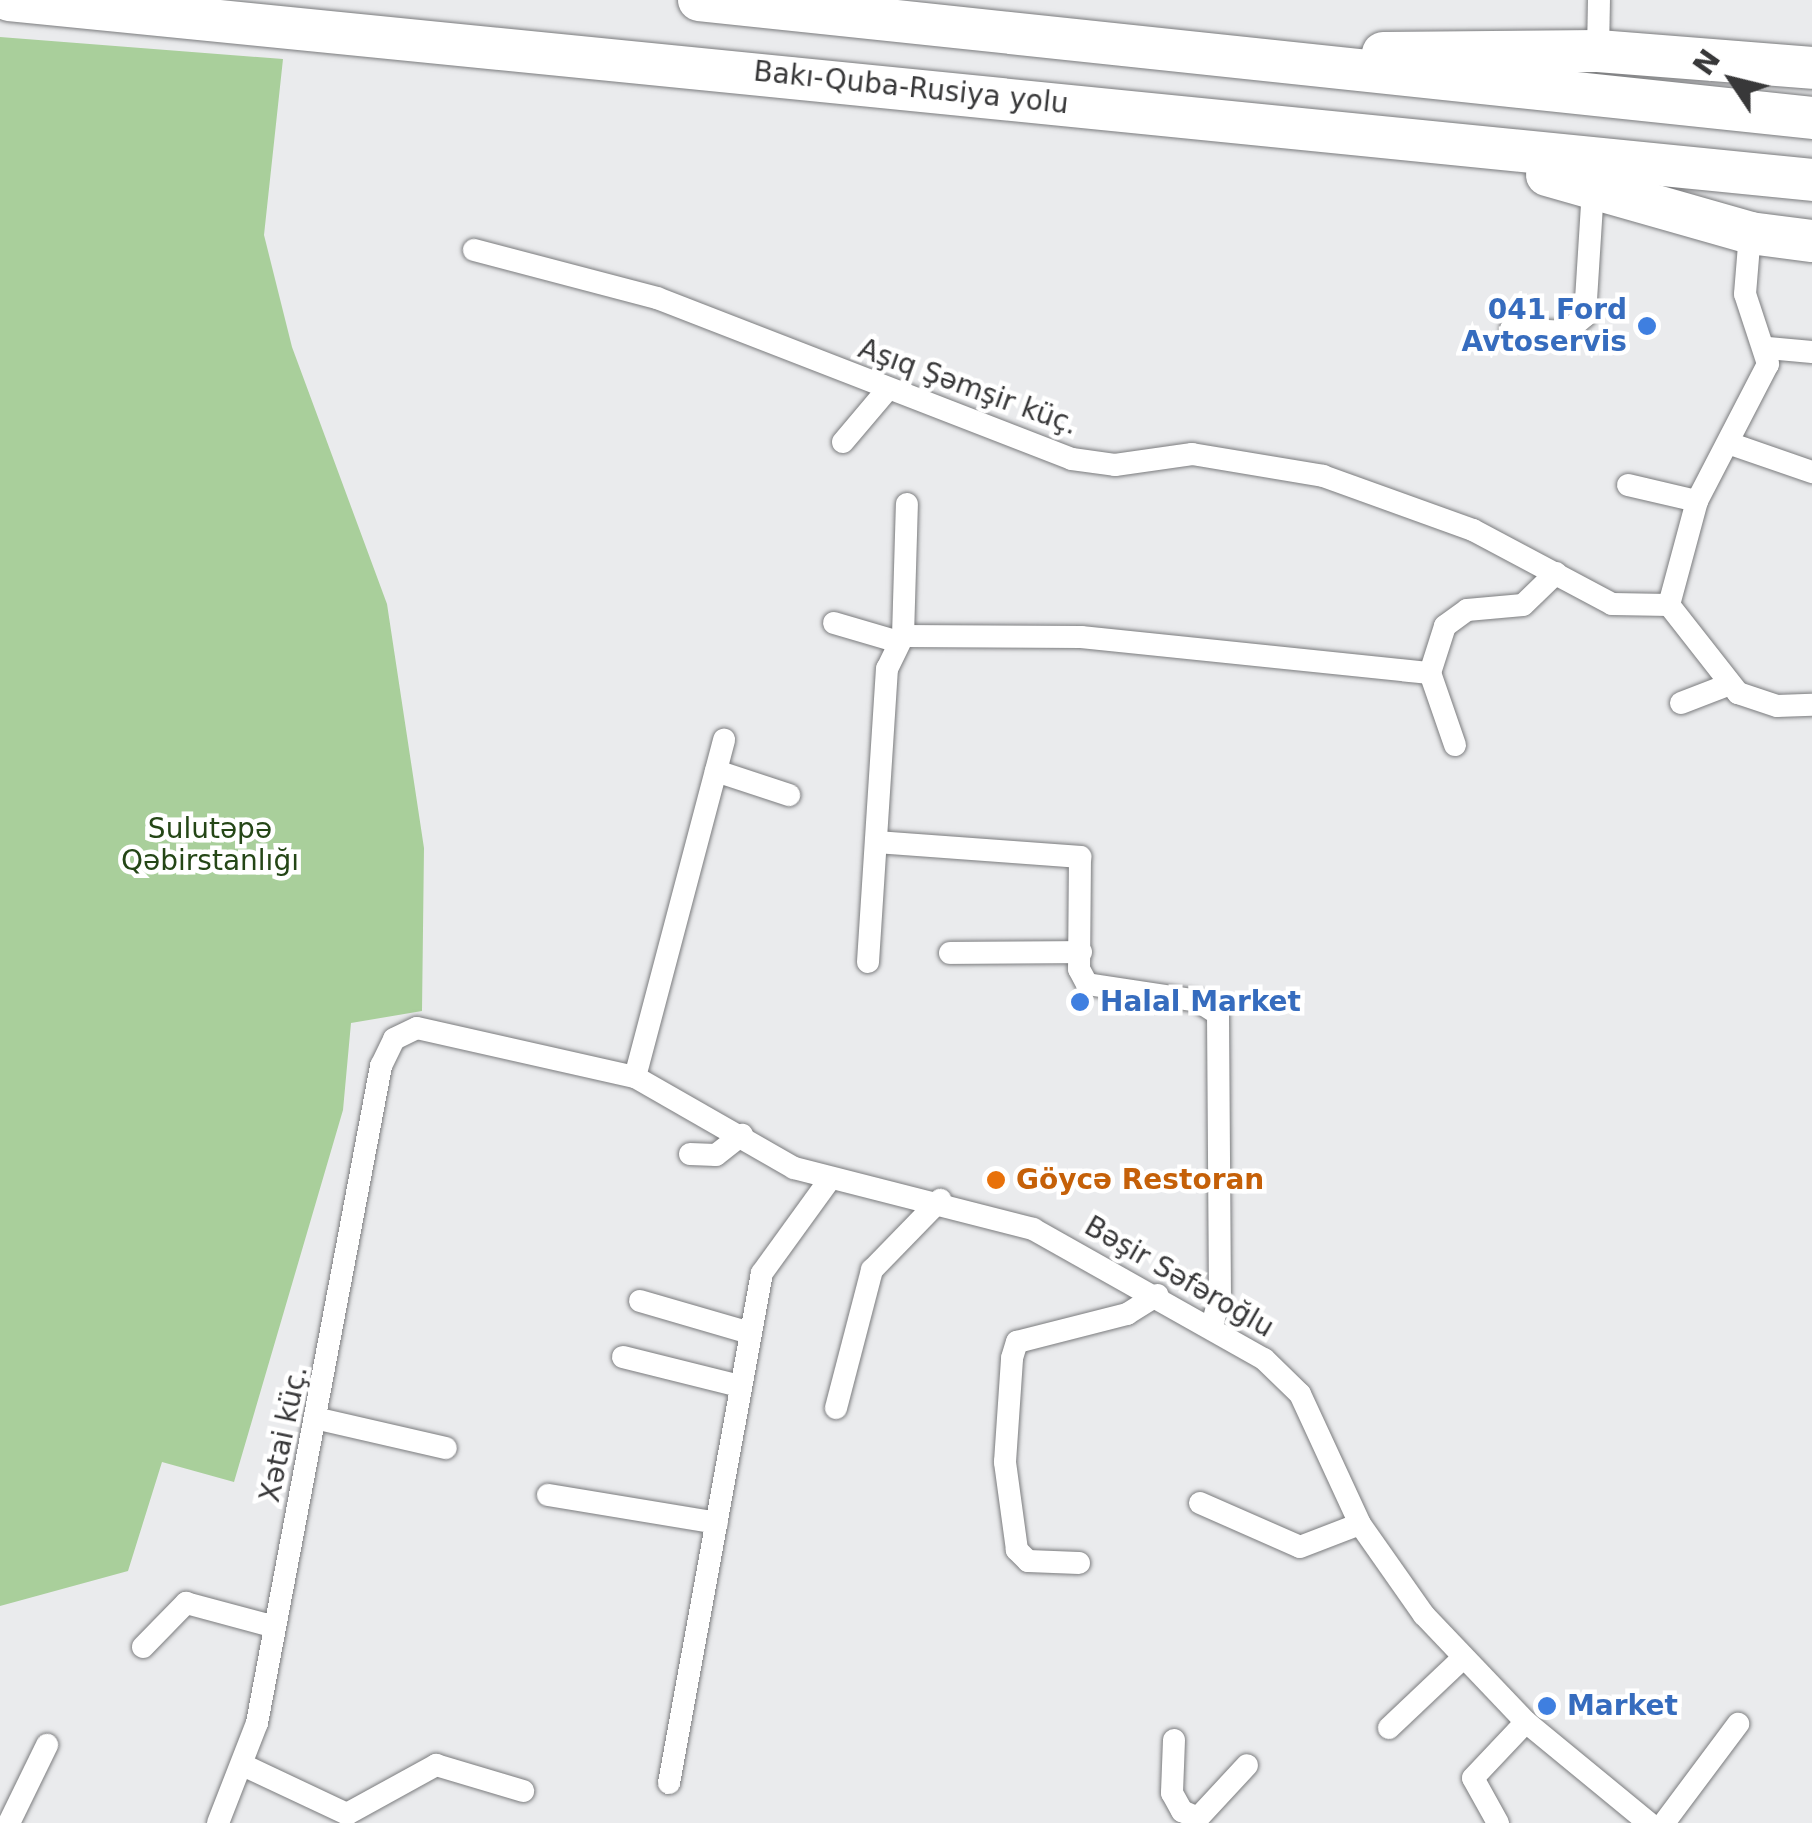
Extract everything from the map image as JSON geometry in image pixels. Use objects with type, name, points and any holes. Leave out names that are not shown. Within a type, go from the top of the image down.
[{"type":"highway","name":"Bakı-Quba-Rusiya yolu","points":[[9,0],[1812,180]]},
{"type":"highway","points":[[699,0],[1206,57],[1812,118]]},
{"type":"highway","points":[[1206,57],[1598,50],[1812,68]]},
{"type":"highway","points":[[1426,140],[1750,233],[1812,241]]},
{"type":"street","points":[[1598,50],[1599,0]]},
{"type":"street","points":[[1511,329],[1566,332],[1585,316],[1594,188]]},
{"type":"street","points":[[1750,233],[1745,294],[1768,348],[1764,382],[1697,501],[1670,605],[1728,685],[1754,701],[1812,705]]},
{"type":"street","name":"Aşıq Şəmşir küç.","points":[[474,250],[657,298],[887,390],[1096,464],[1192,454],[1323,476],[1473,530],[1612,604],[1670,605]]},
{"type":"street","points":[[1768,348],[1812,352]]},
{"type":"street","points":[[843,442],[887,390]]},
{"type":"street","points":[[1732,444],[1812,472]]},
{"type":"street","points":[[1628,484],[1697,501]]},
{"type":"street","points":[[868,962],[899,638],[907,504]]},
{"type":"street","points":[[1455,745],[1430,673],[1454,616],[1523,604],[1556,573]]},
{"type":"street","points":[[834,623],[899,638],[1081,636],[1430,673]]},
{"type":"street","points":[[1681,703],[1728,685]]},
{"type":"street","points":[[635,1077],[724,740]]},
{"type":"street","points":[[716,770],[789,794]]},
{"type":"street","points":[[877,842],[1080,857],[1081,977],[1098,990],[1198,1001],[1218,1014],[1220,1296],[1212,1326]]},
{"type":"street","points":[[950,953],[1081,952]]},
{"type":"street","name":"Bəşir Səfəroğlu","points":[[385,1051],[401,1032],[435,1029],[635,1077],[830,1179],[940,1200],[1032,1230],[1212,1326],[1264,1359],[1300,1394],[1360,1524],[1463,1658],[1526,1722],[1649,1823]]},
{"type":"street","name":"Xətai küç.","points":[[218,1823],[244,1766],[275,1627],[319,1419],[385,1051]]},
{"type":"street","points":[[690,1154],[716,1155],[742,1135]]},
{"type":"street","points":[[669,1783],[738,1386],[770,1254],[830,1179]]},
{"type":"street","points":[[836,1408],[872,1270],[940,1200]]},
{"type":"street","points":[[1079,1564],[1028,1562],[1018,1550],[1005,1462],[1012,1358],[1017,1342],[1127,1314],[1156,1295]]},
{"type":"street","points":[[640,1301],[750,1333]]},
{"type":"street","points":[[623,1356],[738,1386]]},
{"type":"street","points":[[319,1419],[446,1448]]},
{"type":"street","points":[[548,1495],[717,1523]]},
{"type":"street","points":[[1200,1503],[1300,1547],[1360,1524]]},
{"type":"street","points":[[142,1647],[186,1603],[275,1627]]},
{"type":"street","points":[[1389,1728],[1463,1658]]},
{"type":"street","points":[[1498,1823],[1472,1778],[1526,1722]]},
{"type":"street","points":[[1664,1823],[1738,1724]]},
{"type":"street","points":[[1174,1740],[1172,1793],[1182,1812],[1198,1820],[1247,1765]]},
{"type":"street","points":[[9,1823],[47,1745]]},
{"type":"street","points":[[244,1766],[348,1814],[436,1765],[523,1791]]},
{"type":"green space","name":"Sulutəpə Qəbirstanlığı","points":[[0,37],[283,59],[264,235],[292,347],[387,604],[424,848],[422,1011],[351,1023],[343,1110],[234,1482],[162,1462],[128,1571],[0,1606]]},
{"type":"place","name":"041 Ford Avtoservis","points":[[1647,326]]},
{"type":"place","name":"Halal Market","points":[[1080,1002]]},
{"type":"place","name":"Göycə Restoran","points":[[996,1180]]},
{"type":"place","name":"Market","points":[[1547,1706]]}]
